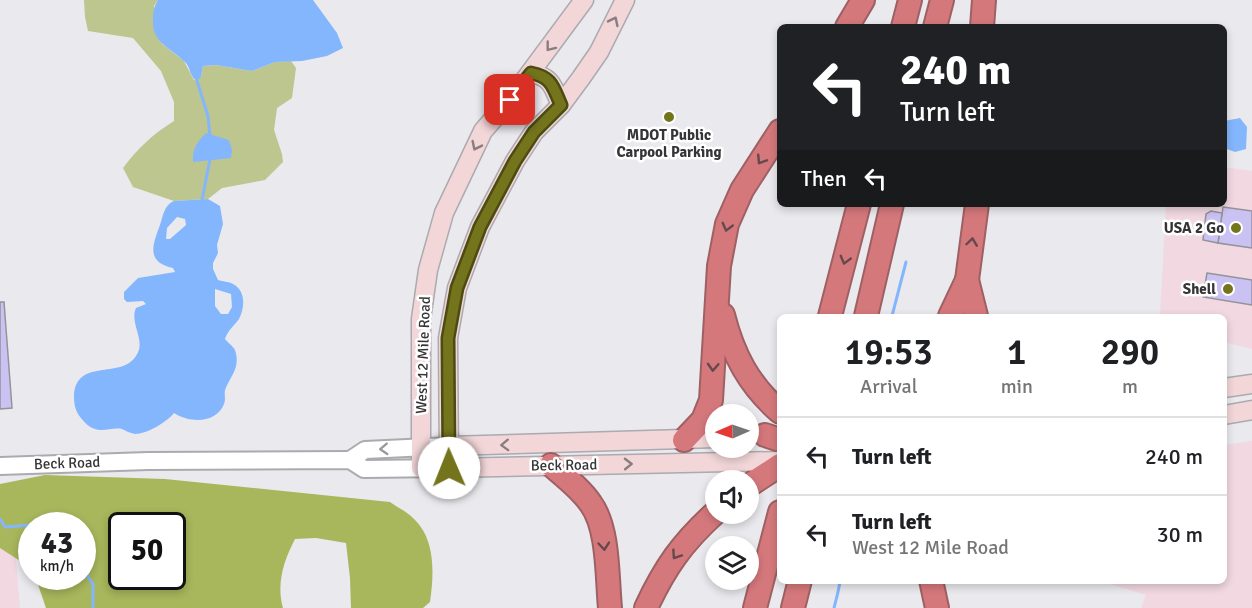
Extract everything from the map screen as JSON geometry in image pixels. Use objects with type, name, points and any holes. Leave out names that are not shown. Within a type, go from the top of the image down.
[{"type":"highway","points":[[849,24],[863,0]]},
{"type":"highway","points":[[904,24],[910,0]]},
{"type":"highway","points":[[936,24],[942,0]]},
{"type":"highway","points":[[982,24],[984,0]]},
{"type":"highway","points":[[684,440],[703,420],[711,400],[719,266],[727,224],[742,190],[777,135]]},
{"type":"highway","points":[[831,314],[858,207]]},
{"type":"highway","points":[[866,314],[891,207]]},
{"type":"highway","points":[[951,314],[967,280],[977,207]]},
{"type":"highway","points":[[719,266],[721,308],[730,344],[751,381],[775,408]]},
{"type":"highway","points":[[967,280],[976,314]]},
{"type":"highway","points":[[764,472],[777,457]]},
{"type":"highway","points":[[551,465],[593,505],[603,530],[610,608]]},
{"type":"highway","points":[[646,608],[658,581],[684,543],[705,523]]},
{"type":"highway","points":[[756,608],[777,524]]},
{"type":"highway","points":[[793,608],[799,584]]},
{"type":"highway","points":[[932,584],[937,608]]},
{"type":"highway","points":[[942,584],[942,608]]},
{"type":"main road","name":"West 12 Mile Road","points":[[421,468],[422,319],[429,270],[444,213],[483,131],[531,73],[584,0]]},
{"type":"main road","name":"West 12 Mile Road","points":[[449,468],[448,338],[457,288],[480,227],[515,161],[534,132],[561,105],[599,52],[625,0]]},
{"type":"main road","points":[[531,73],[549,79],[561,105]]},
{"type":"main road","points":[[1227,388],[1252,384]]},
{"type":"main road","points":[[1227,414],[1252,410]]},
{"type":"main road","name":"Beck Road","points":[[448,446],[705,439]]},
{"type":"main road","name":"Beck Road","points":[[449,468],[551,465],[764,472]]},
{"type":"street","name":"Beck Road","points":[[350,460],[364,450],[448,446]]},
{"type":"street","name":"Beck Road","points":[[0,466],[350,460],[364,469],[449,468]]},
{"type":"shaded area","points":[[1227,167],[1252,171],[1252,349],[1227,343],[1227,314],[1160,314],[1166,207],[1227,207]]},
{"type":"shaded area","points":[[1252,441],[1252,608],[1141,608],[1146,595],[1110,584],[1227,584],[1227,445]]},
{"type":"shaded area","points":[[10,489],[20,608],[0,608],[0,490]]},
{"type":"green space","points":[[84,0],[158,0],[154,6],[162,44],[184,61],[194,80],[201,77],[203,66],[216,65],[252,71],[275,62],[291,61],[296,68],[292,98],[277,108],[274,130],[283,162],[265,180],[222,188],[208,199],[174,201],[133,187],[123,168],[146,142],[174,121],[174,102],[161,71],[133,38],[88,31]]},
{"type":"green space","points":[[45,475],[165,479],[390,502],[413,518],[420,526],[430,546],[432,580],[430,602],[423,608],[351,608],[346,543],[316,538],[295,539],[291,547],[281,581],[283,608],[46,608],[40,590],[96,590],[96,512],[18,512],[18,560],[0,548],[0,484]]},
{"type":"water","points":[[158,0],[313,0],[337,33],[343,48],[327,56],[302,61],[275,62],[252,71],[216,65],[203,66],[201,77],[197,81],[185,62],[156,36],[153,17]]},
{"type":"water","points":[[1240,118],[1247,127],[1246,149],[1235,152],[1227,149],[1227,120]]},
{"type":"water","points":[[206,133],[229,140],[232,150],[231,158],[193,162],[196,146]]},
{"type":"water","points":[[208,199],[220,206],[223,224],[213,269],[218,280],[233,284],[242,295],[241,314],[225,339],[235,350],[237,362],[225,390],[224,404],[220,411],[209,418],[187,419],[174,413],[156,427],[135,434],[122,429],[95,429],[85,423],[76,410],[74,397],[76,385],[82,377],[90,373],[120,367],[129,363],[136,356],[140,344],[134,314],[136,308],[146,304],[143,301],[127,302],[124,299],[124,292],[138,278],[175,272],[173,268],[158,261],[153,251],[164,211],[174,201]],"holes":[[[177,217],[185,219],[186,225],[170,239],[166,239],[167,228]],[[215,289],[231,294],[232,307],[228,314],[221,314],[215,306]]]},
{"type":"building","name":"USA 2 Go","points":[[1223,207],[1252,211],[1252,248],[1218,243]]},
{"type":"building","points":[[1211,211],[1222,213],[1218,243],[1203,240],[1206,214]]},
{"type":"building","name":"Shell","points":[[1207,273],[1252,280],[1252,305],[1203,297]]},
{"type":"building","points":[[0,302],[4,302],[12,408],[0,409]]},
{"type":"waterway","points":[[197,81],[208,116],[210,137]]},
{"type":"waterway","points":[[202,200],[210,159]]},
{"type":"waterway","points":[[893,314],[906,262]]},
{"type":"waterway","points":[[0,519],[5,527],[18,526]]},
{"type":"waterway","points":[[834,608],[839,584]]},
{"type":"waterway","points":[[93,590],[93,608]]},
{"type":"place","name":"MDOT Public Carpool Parking","points":[[669,117]]},
{"type":"place","name":"USA 2 Go","points":[[1236,228]]},
{"type":"place","name":"Shell","points":[[1228,289]]},
{"type":"route","points":[[449,468],[448,338],[457,288],[480,227],[515,161],[534,132],[561,105],[549,79],[531,73],[510,100]]}]
